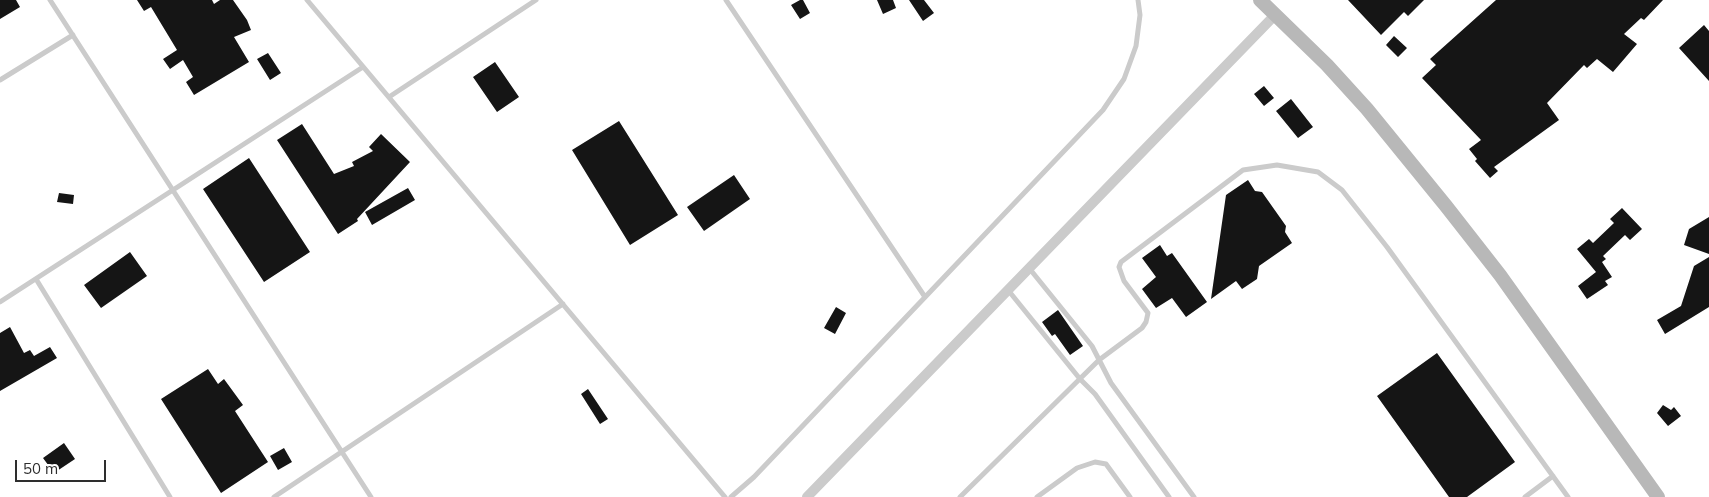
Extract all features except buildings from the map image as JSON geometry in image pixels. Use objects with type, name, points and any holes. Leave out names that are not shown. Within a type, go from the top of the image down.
[{"type":"main road","points":[[1260,0],[1328,65],[1367,109],[1446,206],[1500,275],[1658,497]]},
{"type":"street","points":[[807,497],[1275,15]]},
{"type":"lane","points":[[50,0],[371,497]]},
{"type":"lane","points":[[307,0],[725,497]]},
{"type":"lane","points":[[388,97],[536,0]]},
{"type":"lane","points":[[726,0],[926,297]]},
{"type":"lane","points":[[731,497],[754,477],[1103,110],[1124,79],[1136,46],[1140,15],[1138,0]]},
{"type":"lane","points":[[0,80],[73,35]]},
{"type":"lane","points":[[0,302],[363,66]]},
{"type":"lane","points":[[960,497],[1099,360],[1142,328],[1148,313],[1124,281],[1119,267],[1121,262],[1243,170],[1277,165],[1318,172],[1342,190],[1387,247],[1568,497]]},
{"type":"lane","points":[[1029,268],[1092,346],[1112,383],[1194,497]]},
{"type":"lane","points":[[36,279],[170,497]]},
{"type":"lane","points":[[1008,290],[1080,379],[1095,394],[1169,497]]},
{"type":"lane","points":[[274,497],[563,304]]},
{"type":"lane","points":[[1036,497],[1077,468],[1095,462],[1106,464],[1130,497]]},
{"type":"lane","points":[[1525,497],[1553,476]]}]
